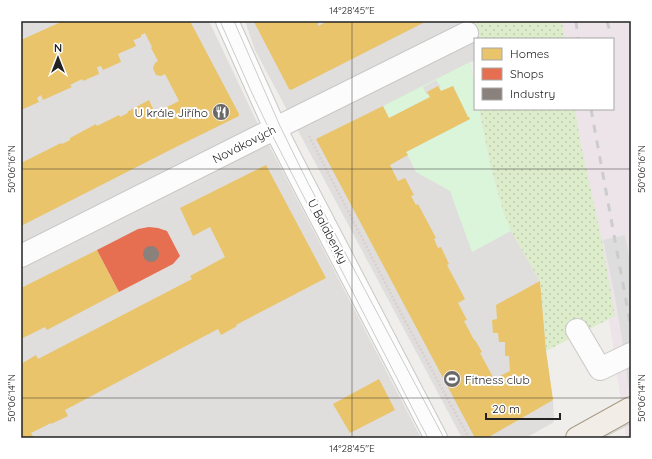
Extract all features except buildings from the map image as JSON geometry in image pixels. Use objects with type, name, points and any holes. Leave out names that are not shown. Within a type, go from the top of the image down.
[{"type":"main road","points":[[577,438],[631,408]]},
{"type":"street","name":"U Balabenky","points":[[227,21],[275,128],[305,188],[436,438]]},
{"type":"street","name":"Novákových","points":[[21,256],[467,33]]},
{"type":"street","points":[[577,330],[600,370],[631,354]]},
{"type":"path","points":[[309,136],[404,319],[469,438]]},
{"type":"shaded area","points":[[21,21],[209,21],[256,120],[421,438],[21,438]]},
{"type":"shaded area","points":[[245,21],[472,21],[480,38],[474,38],[474,61],[470,62],[474,84],[474,110],[479,110],[503,213],[511,231],[540,281],[554,422],[526,438],[462,438],[255,50]]},
{"type":"shaded area","points":[[555,21],[631,21],[631,438],[626,438],[612,338],[570,110],[614,110],[614,38],[558,38]]},
{"type":"shaded area","points":[[238,133],[241,140],[21,249],[21,241]]},
{"type":"shaded area","points":[[248,150],[253,158],[21,275],[21,264]]},
{"type":"green space","points":[[472,21],[562,21],[564,38],[480,38]]},
{"type":"green space","points":[[470,62],[474,84],[474,110],[479,110],[496,186],[511,231],[472,252],[450,191],[416,172],[406,152],[470,119],[453,86],[441,91],[439,88],[441,87],[436,80],[423,87],[426,94],[430,97],[389,118],[383,106]]},
{"type":"green space","points":[[479,110],[575,110],[580,140],[602,241],[615,316],[546,351],[540,281],[511,231],[503,213]]},
{"type":"pier","points":[[625,235],[631,265],[631,404],[614,292],[603,240]]},
{"type":"tram line","points":[[220,21],[270,131],[428,438]]},
{"type":"tram line","points":[[234,21],[280,126],[308,183],[444,438]]},
{"type":"tram line","points":[[603,438],[631,423]]},
{"type":"railway","points":[[576,21],[578,38]]},
{"type":"railway","points":[[607,21],[610,32]]},
{"type":"railway","points":[[591,110],[631,328]]},
{"type":"place","name":"U krále Jiřího","points":[[221,112]]},
{"type":"place","name":"Fitness club","points":[[452,379]]}]
